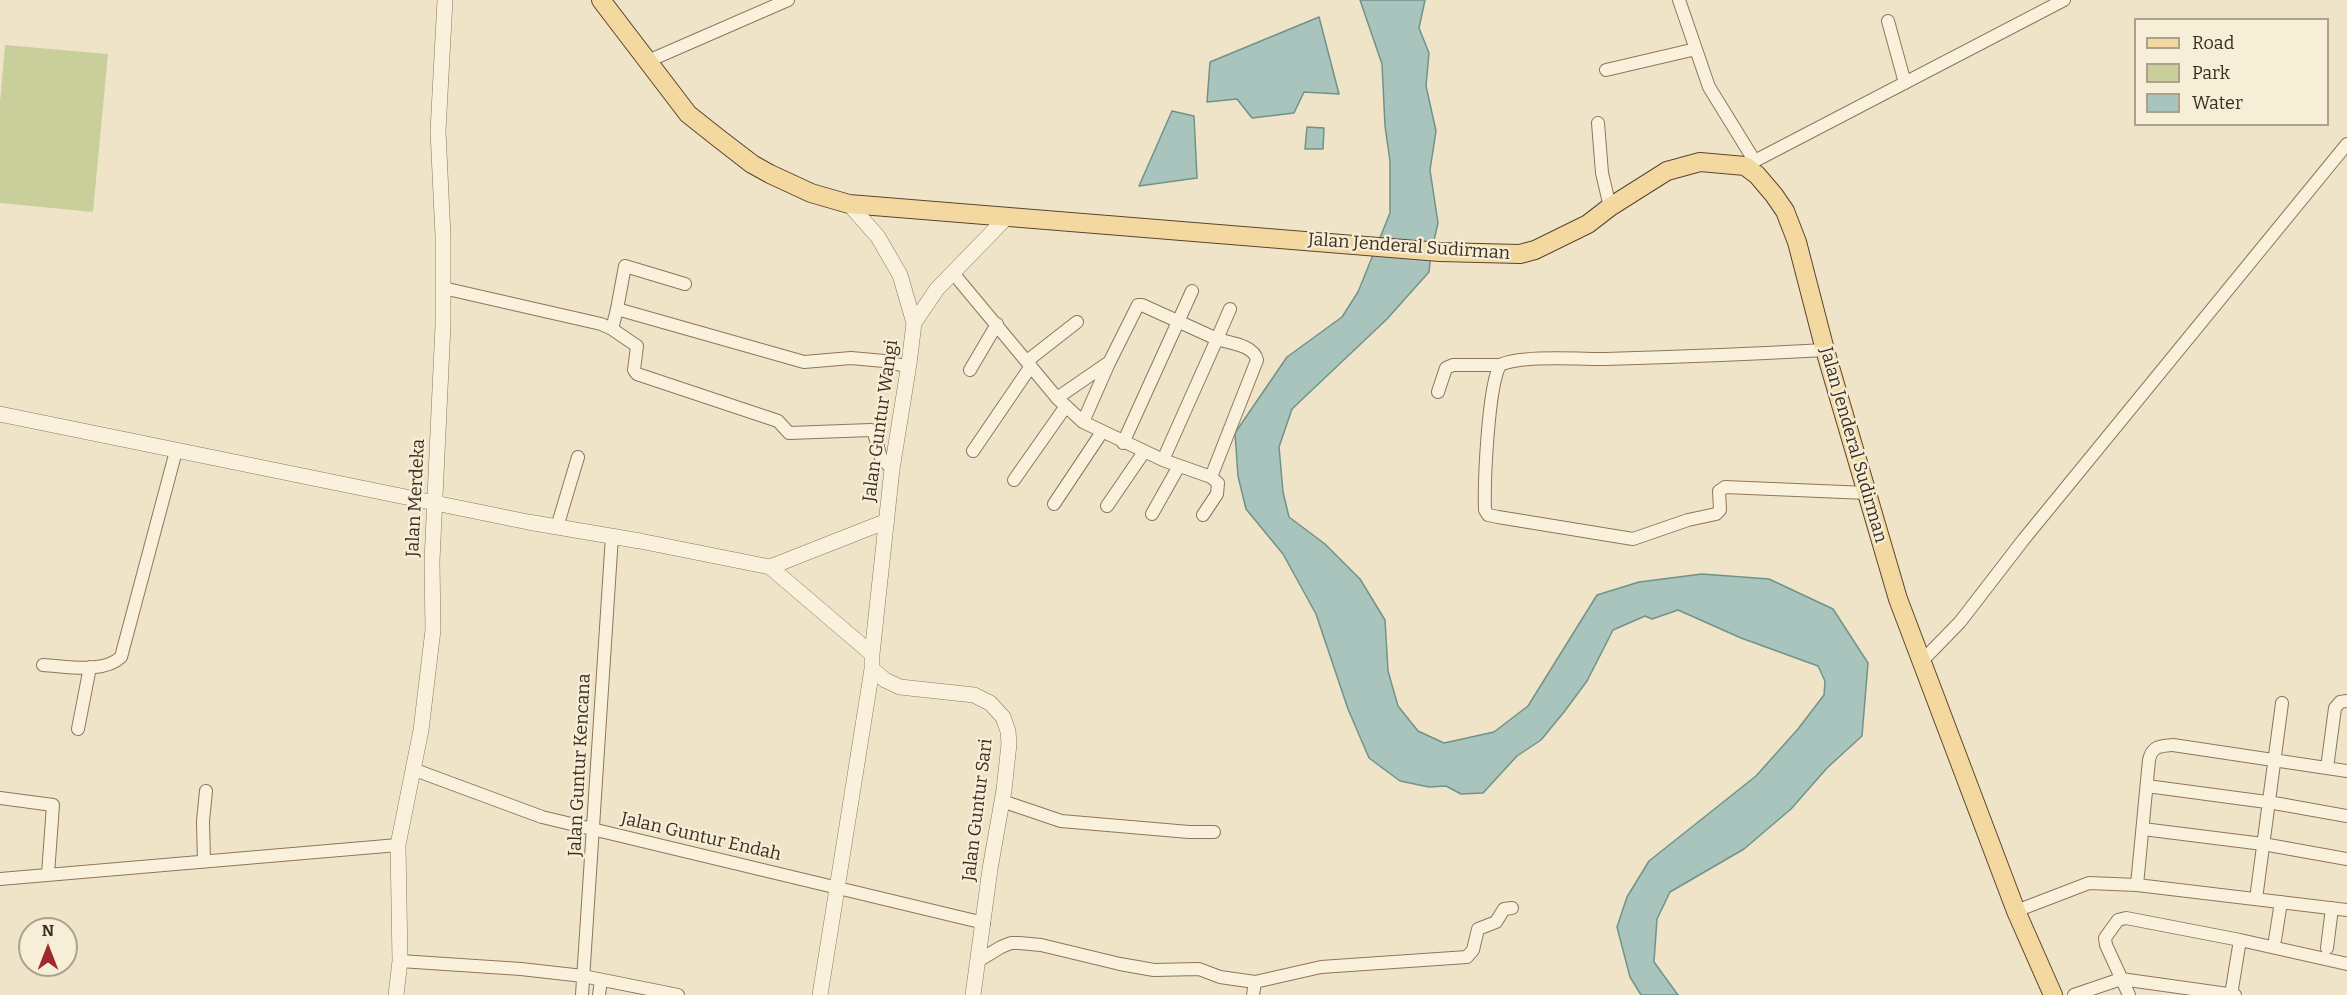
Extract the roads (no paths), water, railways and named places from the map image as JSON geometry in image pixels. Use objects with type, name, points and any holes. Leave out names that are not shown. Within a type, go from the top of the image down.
[{"type":"main road","name":"Jalan Jenderal Sudirman","points":[[601,0],[688,114],[752,164],[811,193],[849,204],[1440,252],[1520,254],[1535,250],[1588,224],[1610,207],[1678,166],[1710,161],[1749,163],[1785,211],[1797,242],[1825,350],[1898,599],[2016,911],[2053,995]]},
{"type":"street","name":"Jalan Merdeka","points":[[396,995],[400,961],[398,845],[415,770],[429,679],[433,630],[432,561],[443,288],[438,130],[445,0]]},
{"type":"street","points":[[648,61],[788,0]]},
{"type":"street","points":[[1679,0],[1709,87],[1749,163],[2064,0]]},
{"type":"street","points":[[1888,21],[1905,83]]},
{"type":"street","points":[[1606,69],[1696,49]]},
{"type":"street","points":[[1598,123],[1602,173],[1610,207]]},
{"type":"street","points":[[1922,661],[1960,621],[2024,539],[2347,144]]},
{"type":"street","points":[[849,204],[878,237],[900,275],[914,323]]},
{"type":"street","name":"Jalan Guntur Wangi","points":[[770,567],[887,521],[892,469],[914,323],[925,304],[1006,218]]},
{"type":"street","points":[[612,328],[626,266],[685,284]]},
{"type":"street","points":[[953,273],[1062,402],[1083,422],[1123,443],[1211,477],[1218,483],[1218,491],[1203,515]]},
{"type":"street","points":[[443,288],[612,328],[638,348],[634,370],[637,374],[780,421],[789,433],[871,430],[874,433],[881,458],[892,469]]},
{"type":"street","points":[[1123,443],[1192,291]]},
{"type":"street","points":[[1083,422],[1138,305],[1142,304],[1180,320],[1217,339],[1251,349],[1257,360],[1211,477]]},
{"type":"street","points":[[617,309],[804,362],[851,358],[884,361],[909,367]]},
{"type":"street","points":[[1163,460],[1230,309]]},
{"type":"street","points":[[973,451],[1029,363],[1077,322]]},
{"type":"street","points":[[970,370],[997,324]]},
{"type":"street","points":[[1438,392],[1446,368],[1453,365],[1500,365],[1537,360],[1709,356],[1825,350]]},
{"type":"street","points":[[1014,480],[1062,402],[1109,363]]},
{"type":"street","points":[[1500,365],[1496,374],[1487,444],[1485,510],[1488,515],[1633,539],[1688,520],[1716,514],[1720,510],[1719,490],[1725,487],[1867,493]]},
{"type":"street","points":[[0,414],[435,503],[770,567]]},
{"type":"street","points":[[1054,504],[1102,432]]},
{"type":"street","points":[[43,665],[90,668],[111,663],[119,659],[123,653],[176,451]]},
{"type":"street","points":[[1107,506],[1144,452]]},
{"type":"street","points":[[557,527],[578,457]]},
{"type":"street","points":[[1152,514],[1179,466]]},
{"type":"street","points":[[820,995],[872,662],[887,521]]},
{"type":"street","name":"Jalan Guntur Kencana","points":[[582,995],[612,536]]},
{"type":"street","name":"Jalan Guntur Sari","points":[[770,567],[872,662],[885,680],[900,687],[974,695],[990,703],[1003,717],[1008,731],[1009,744],[973,995]]},
{"type":"street","points":[[78,729],[90,668]]},
{"type":"street","points":[[2327,768],[2335,708],[2340,702],[2347,701]]},
{"type":"street","points":[[2256,899],[2282,703]]},
{"type":"street","points":[[2137,885],[2150,756],[2152,751],[2159,746],[2173,745],[2347,771]]},
{"type":"street","name":"Jalan Guntur Endah","points":[[415,770],[531,813],[593,830],[984,923]]},
{"type":"street","points":[[2146,786],[2270,802],[2347,816]]},
{"type":"street","points":[[204,861],[203,821],[206,791]]},
{"type":"street","points":[[0,798],[53,805],[48,874]]},
{"type":"street","points":[[1002,801],[1061,821],[1214,832]]},
{"type":"street","points":[[2143,829],[2264,844],[2347,859]]},
{"type":"street","points":[[0,879],[398,845]]},
{"type":"street","points":[[2016,911],[2089,883],[2137,885],[2347,910]]},
{"type":"street","points":[[2275,940],[2281,902]]},
{"type":"street","points":[[978,961],[1001,947],[1019,943],[1041,945],[1154,970],[1199,969],[1229,979],[1255,981],[1321,967],[1467,957],[1473,950],[1478,929],[1496,922],[1504,909],[1512,908]]},
{"type":"street","points":[[2327,948],[2332,908]]},
{"type":"street","points":[[2129,995],[2105,938],[2110,929],[2122,919],[2134,918],[2347,964]]},
{"type":"street","points":[[2074,995],[2121,979],[2232,995],[2240,940]]},
{"type":"street","points":[[400,961],[521,969],[584,976],[678,995]]},
{"type":"street","points":[[599,995],[601,980]]},
{"type":"street","points":[[1254,995],[1255,981]]},
{"type":"water","points":[[1360,0],[1425,0],[1419,28],[1429,53],[1426,86],[1436,131],[1430,170],[1438,223],[1429,272],[1387,319],[1292,409],[1279,447],[1283,492],[1289,517],[1325,544],[1360,579],[1385,620],[1388,671],[1398,706],[1418,731],[1444,743],[1494,732],[1528,706],[1597,595],[1639,582],[1702,574],[1769,579],[1833,609],[1868,663],[1862,736],[1827,768],[1791,809],[1744,849],[1670,892],[1657,919],[1654,962],[1678,995],[1641,995],[1630,977],[1617,927],[1627,897],[1649,861],[1756,776],[1798,729],[1824,695],[1825,681],[1818,666],[1741,638],[1678,610],[1652,619],[1645,616],[1613,630],[1587,681],[1564,712],[1541,740],[1517,756],[1483,793],[1461,794],[1446,786],[1429,787],[1400,781],[1369,758],[1348,709],[1316,614],[1283,554],[1246,509],[1238,476],[1235,433],[1287,357],[1342,317],[1358,292],[1390,213],[1390,161],[1385,126],[1382,64]]},
{"type":"water","points":[[1319,17],[1339,94],[1304,92],[1294,113],[1252,118],[1237,99],[1207,102],[1210,62]]},
{"type":"water","points":[[1172,111],[1194,116],[1197,178],[1139,186]]},
{"type":"water","points":[[1307,127],[1324,128],[1323,149],[1305,149]]}]
